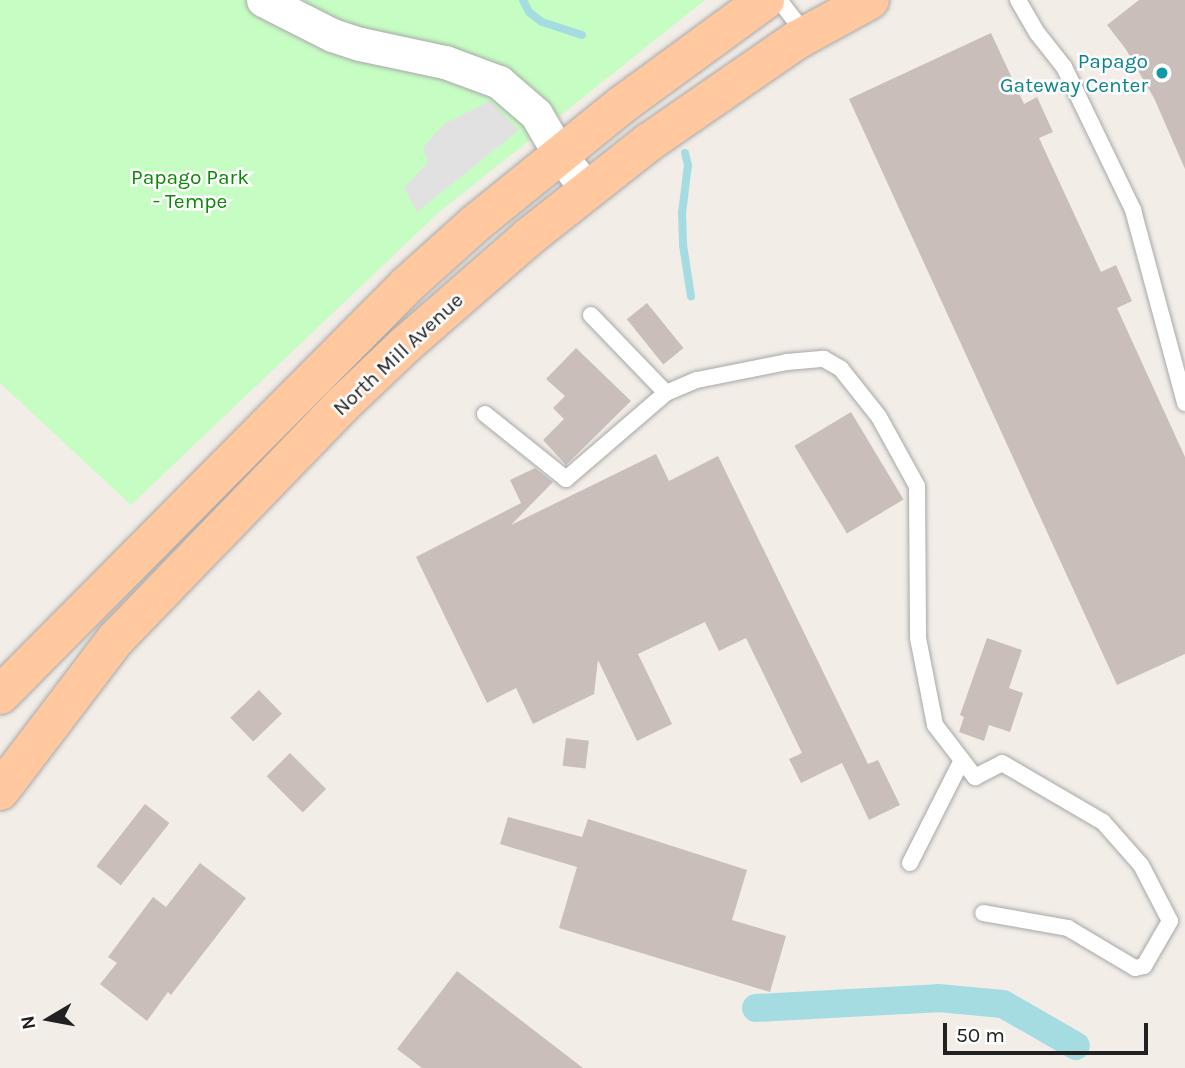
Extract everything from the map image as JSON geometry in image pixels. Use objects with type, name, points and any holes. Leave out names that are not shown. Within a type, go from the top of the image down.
[{"type":"main road","name":"North Mill Avenue","points":[[0,695],[407,285],[476,223],[623,104],[765,0]]},
{"type":"main road","name":"North Mill Avenue","points":[[0,791],[116,639],[342,405],[467,289],[587,189],[711,97],[806,35],[870,0]]},
{"type":"street","points":[[263,0],[332,35],[360,44],[445,62],[499,82],[536,114],[560,155],[587,189]]},
{"type":"lane","points":[[779,0],[806,35]]},
{"type":"lane","points":[[1018,0],[1038,34],[1064,66],[1133,210],[1185,402]]},
{"type":"lane","points":[[591,315],[666,393]]},
{"type":"lane","points":[[485,414],[566,479],[666,393],[696,380],[787,362],[824,359],[841,369],[879,417],[917,486],[918,638],[935,725],[975,778],[1002,763],[1103,822],[1141,865],[1170,921],[1144,966],[1135,968],[1068,928],[983,913]]},
{"type":"lane","points":[[909,863],[962,760]]},
{"type":"green space","name":"Papago Park - Tempe","points":[[0,0],[705,0],[438,213],[131,505],[0,383]]},
{"type":"shaded area","points":[[490,101],[519,130],[417,212],[404,188],[428,162],[423,148],[444,124]]},
{"type":"building","name":"Papago Gateway Center","points":[[1139,0],[1185,0],[1185,169],[1154,98],[1125,48],[1107,25]]},
{"type":"building","points":[[991,33],[1024,104],[1037,97],[1053,132],[1039,138],[1101,272],[1116,265],[1132,301],[1117,308],[1185,457],[1185,654],[1117,685],[849,99]]},
{"type":"building","points":[[647,303],[684,348],[663,364],[627,319]]},
{"type":"building","points":[[576,348],[631,401],[566,465],[543,440],[564,419],[553,408],[565,396],[546,379]]},
{"type":"building","points":[[851,412],[904,499],[847,533],[794,446]]},
{"type":"building","points":[[656,454],[669,481],[718,456],[868,764],[878,760],[900,805],[869,820],[842,763],[801,783],[789,759],[802,753],[746,638],[719,651],[705,622],[638,654],[672,724],[637,741],[598,660],[594,694],[533,724],[516,688],[487,703],[416,557],[521,503],[510,480],[535,468],[553,482],[511,525]]},
{"type":"building","points":[[987,638],[1022,650],[1009,688],[1023,693],[1010,732],[989,725],[984,741],[959,732],[964,717],[960,715]]},
{"type":"building","points":[[259,690],[282,714],[253,742],[230,718]]},
{"type":"building","points":[[566,738],[589,741],[585,769],[563,766]]},
{"type":"building","points":[[290,753],[326,789],[303,812],[267,776]]},
{"type":"building","points":[[145,804],[169,823],[121,885],[96,866]]},
{"type":"building","points":[[508,817],[582,837],[588,819],[747,870],[732,920],[786,936],[770,992],[559,928],[577,867],[500,844]]},
{"type":"building","points":[[200,863],[246,898],[171,995],[168,992],[147,1021],[100,984],[117,963],[108,957],[153,897],[166,907]]},
{"type":"building","points":[[457,971],[583,1068],[422,1068],[397,1049]]},
{"type":"waterway","points":[[523,0],[529,12],[542,22],[582,35]]},
{"type":"waterway","points":[[685,153],[688,165],[682,213],[683,245],[691,296]]},
{"type":"waterway","points":[[756,1008],[938,998],[1003,1004],[1076,1046]]},
{"type":"place","name":"Papago Gateway Center","points":[[1162,73]]}]
